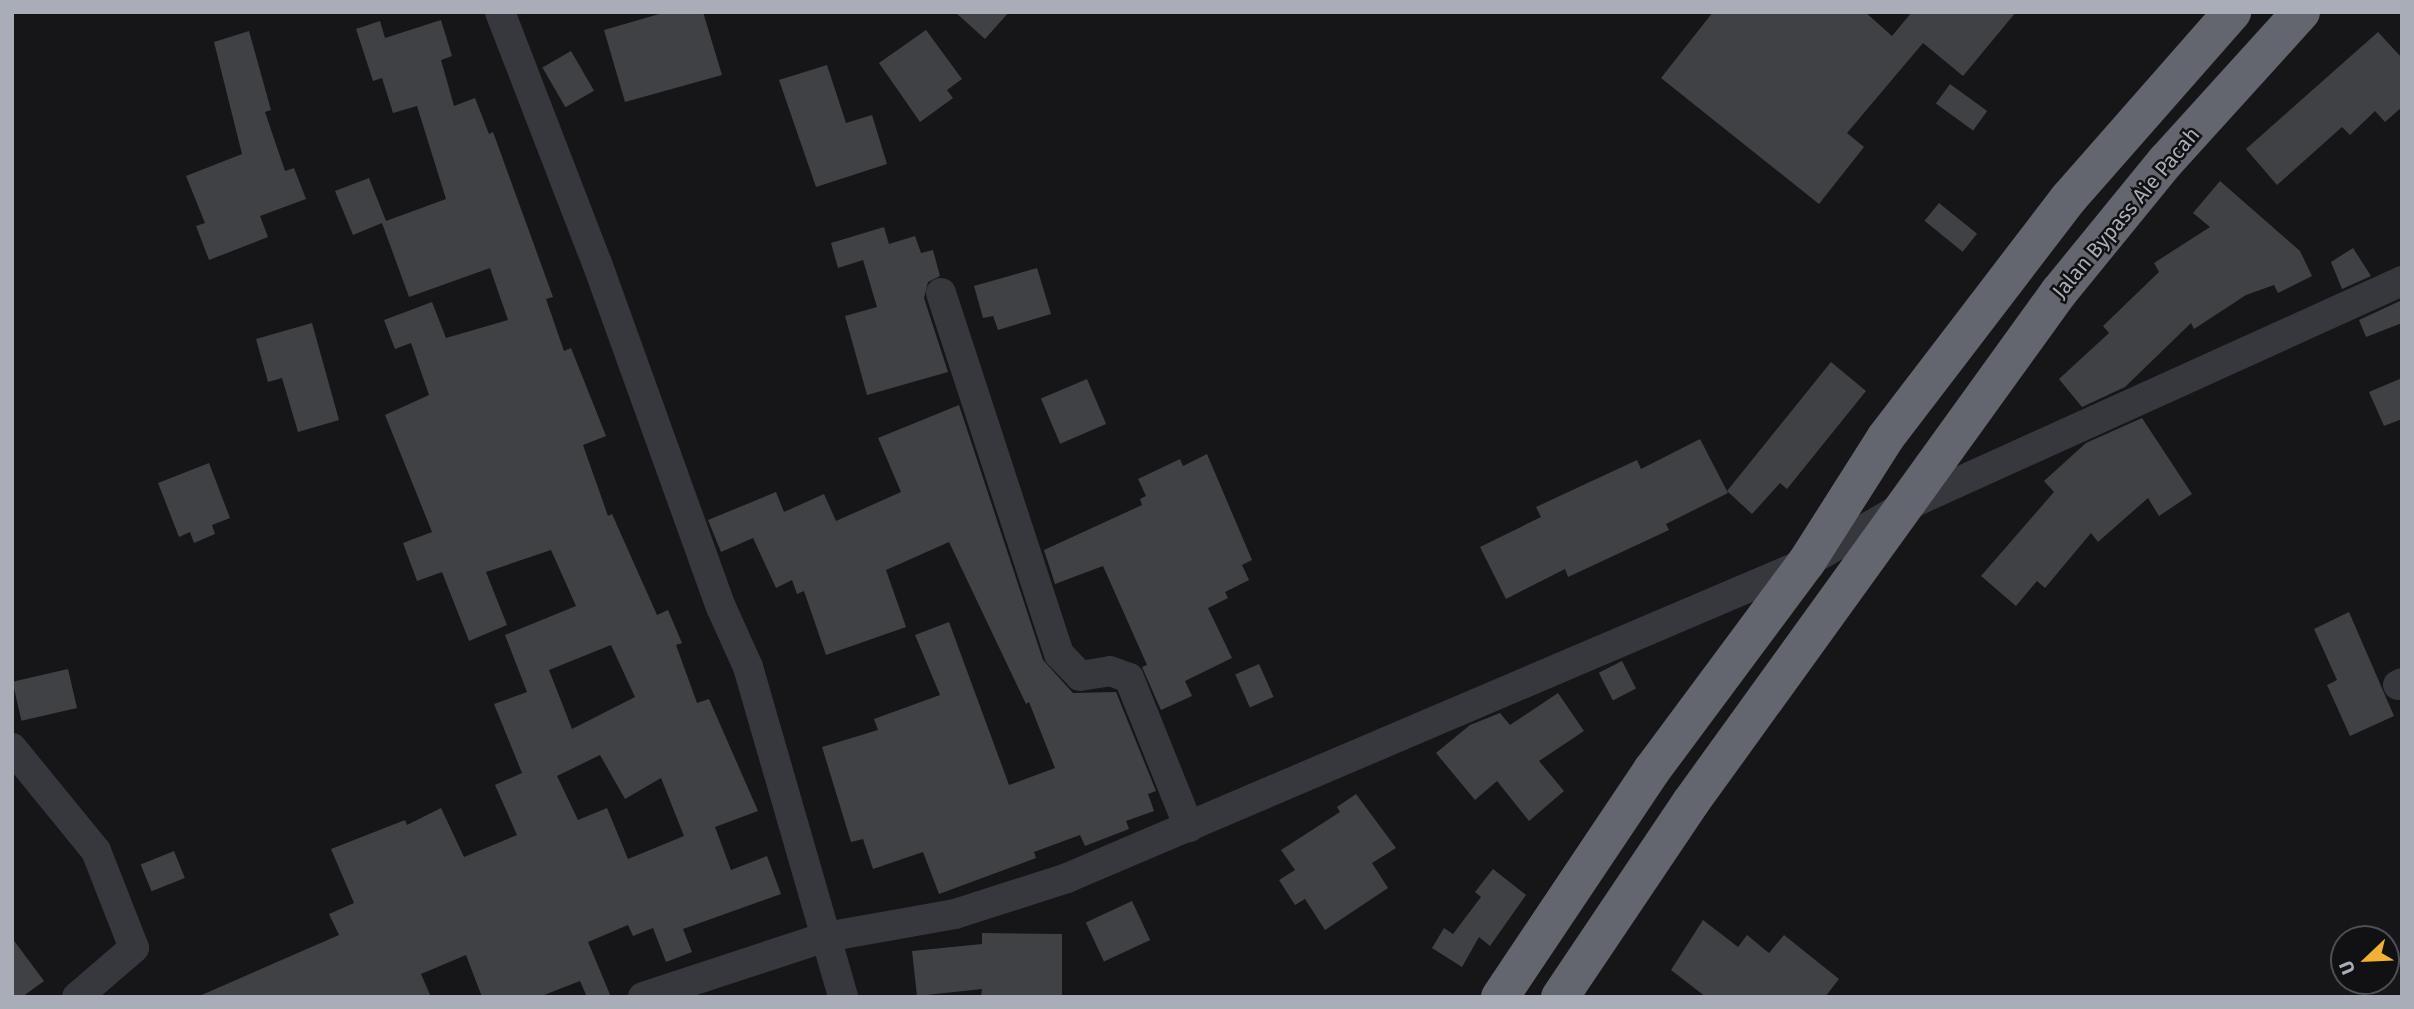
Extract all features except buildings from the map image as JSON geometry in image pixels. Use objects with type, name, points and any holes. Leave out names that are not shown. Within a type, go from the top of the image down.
[{"type":"highway","points":[[1500,997],[1652,769],[1806,563],[1886,437],[2067,199],[2232,12]]},
{"type":"highway","name":"Jalan Bypass Aie Pacah","points":[[1560,997],[1691,802],[1899,509],[2106,234],[2301,12]]},
{"type":"street","points":[[500,12],[597,263],[721,607],[748,667],[843,997]]},
{"type":"street","points":[[643,997],[826,937],[955,914],[1018,896],[1189,827],[1806,563],[1899,509],[2402,281]]},
{"type":"street","points":[[941,293],[1059,654],[1080,676],[1110,671],[1129,678],[1189,827]]},
{"type":"street","points":[[12,748],[96,851],[134,948],[77,997]]}]
